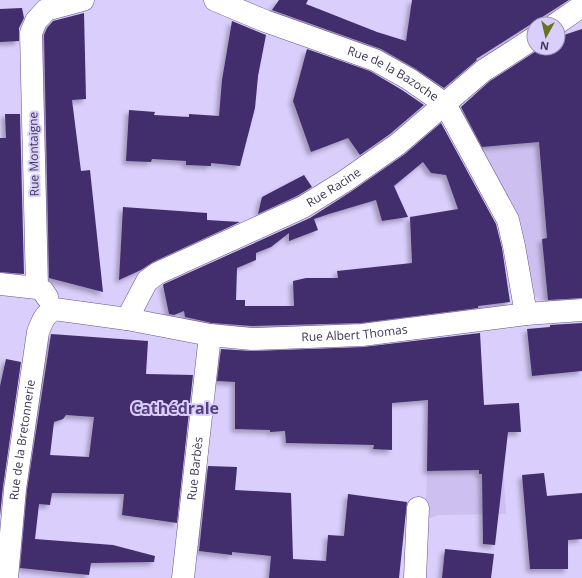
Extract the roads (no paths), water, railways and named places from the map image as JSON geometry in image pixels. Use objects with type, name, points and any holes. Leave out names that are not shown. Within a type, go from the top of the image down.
[{"type":"street","name":"Rue Montaigne","points":[[37,288],[30,33],[36,20],[46,10],[83,0]]},
{"type":"street","name":"Rue de la Bazoche","points":[[215,0],[265,21],[375,60],[409,79],[445,104],[508,220],[526,314]]},
{"type":"street","points":[[566,17],[579,9]]},
{"type":"street","name":"Rue Racine","points":[[127,319],[147,281],[158,273],[303,206],[374,162],[398,144],[483,71],[526,43]]},
{"type":"street","points":[[0,284],[37,288],[43,291],[54,309]]},
{"type":"street","name":"Rue Albert Thomas","points":[[54,309],[127,319],[210,335],[252,339],[362,335],[526,314],[582,310]]},
{"type":"street","name":"Rue de la Bretonnerie","points":[[7,578],[15,489],[38,332],[44,317],[47,313],[54,309]]},
{"type":"street","name":"Rue Barbès","points":[[183,578],[210,335]]},
{"type":"street","points":[[415,578],[418,508]]},
{"type":"district","name":"Cathédrale","points":[[175,408]]}]
